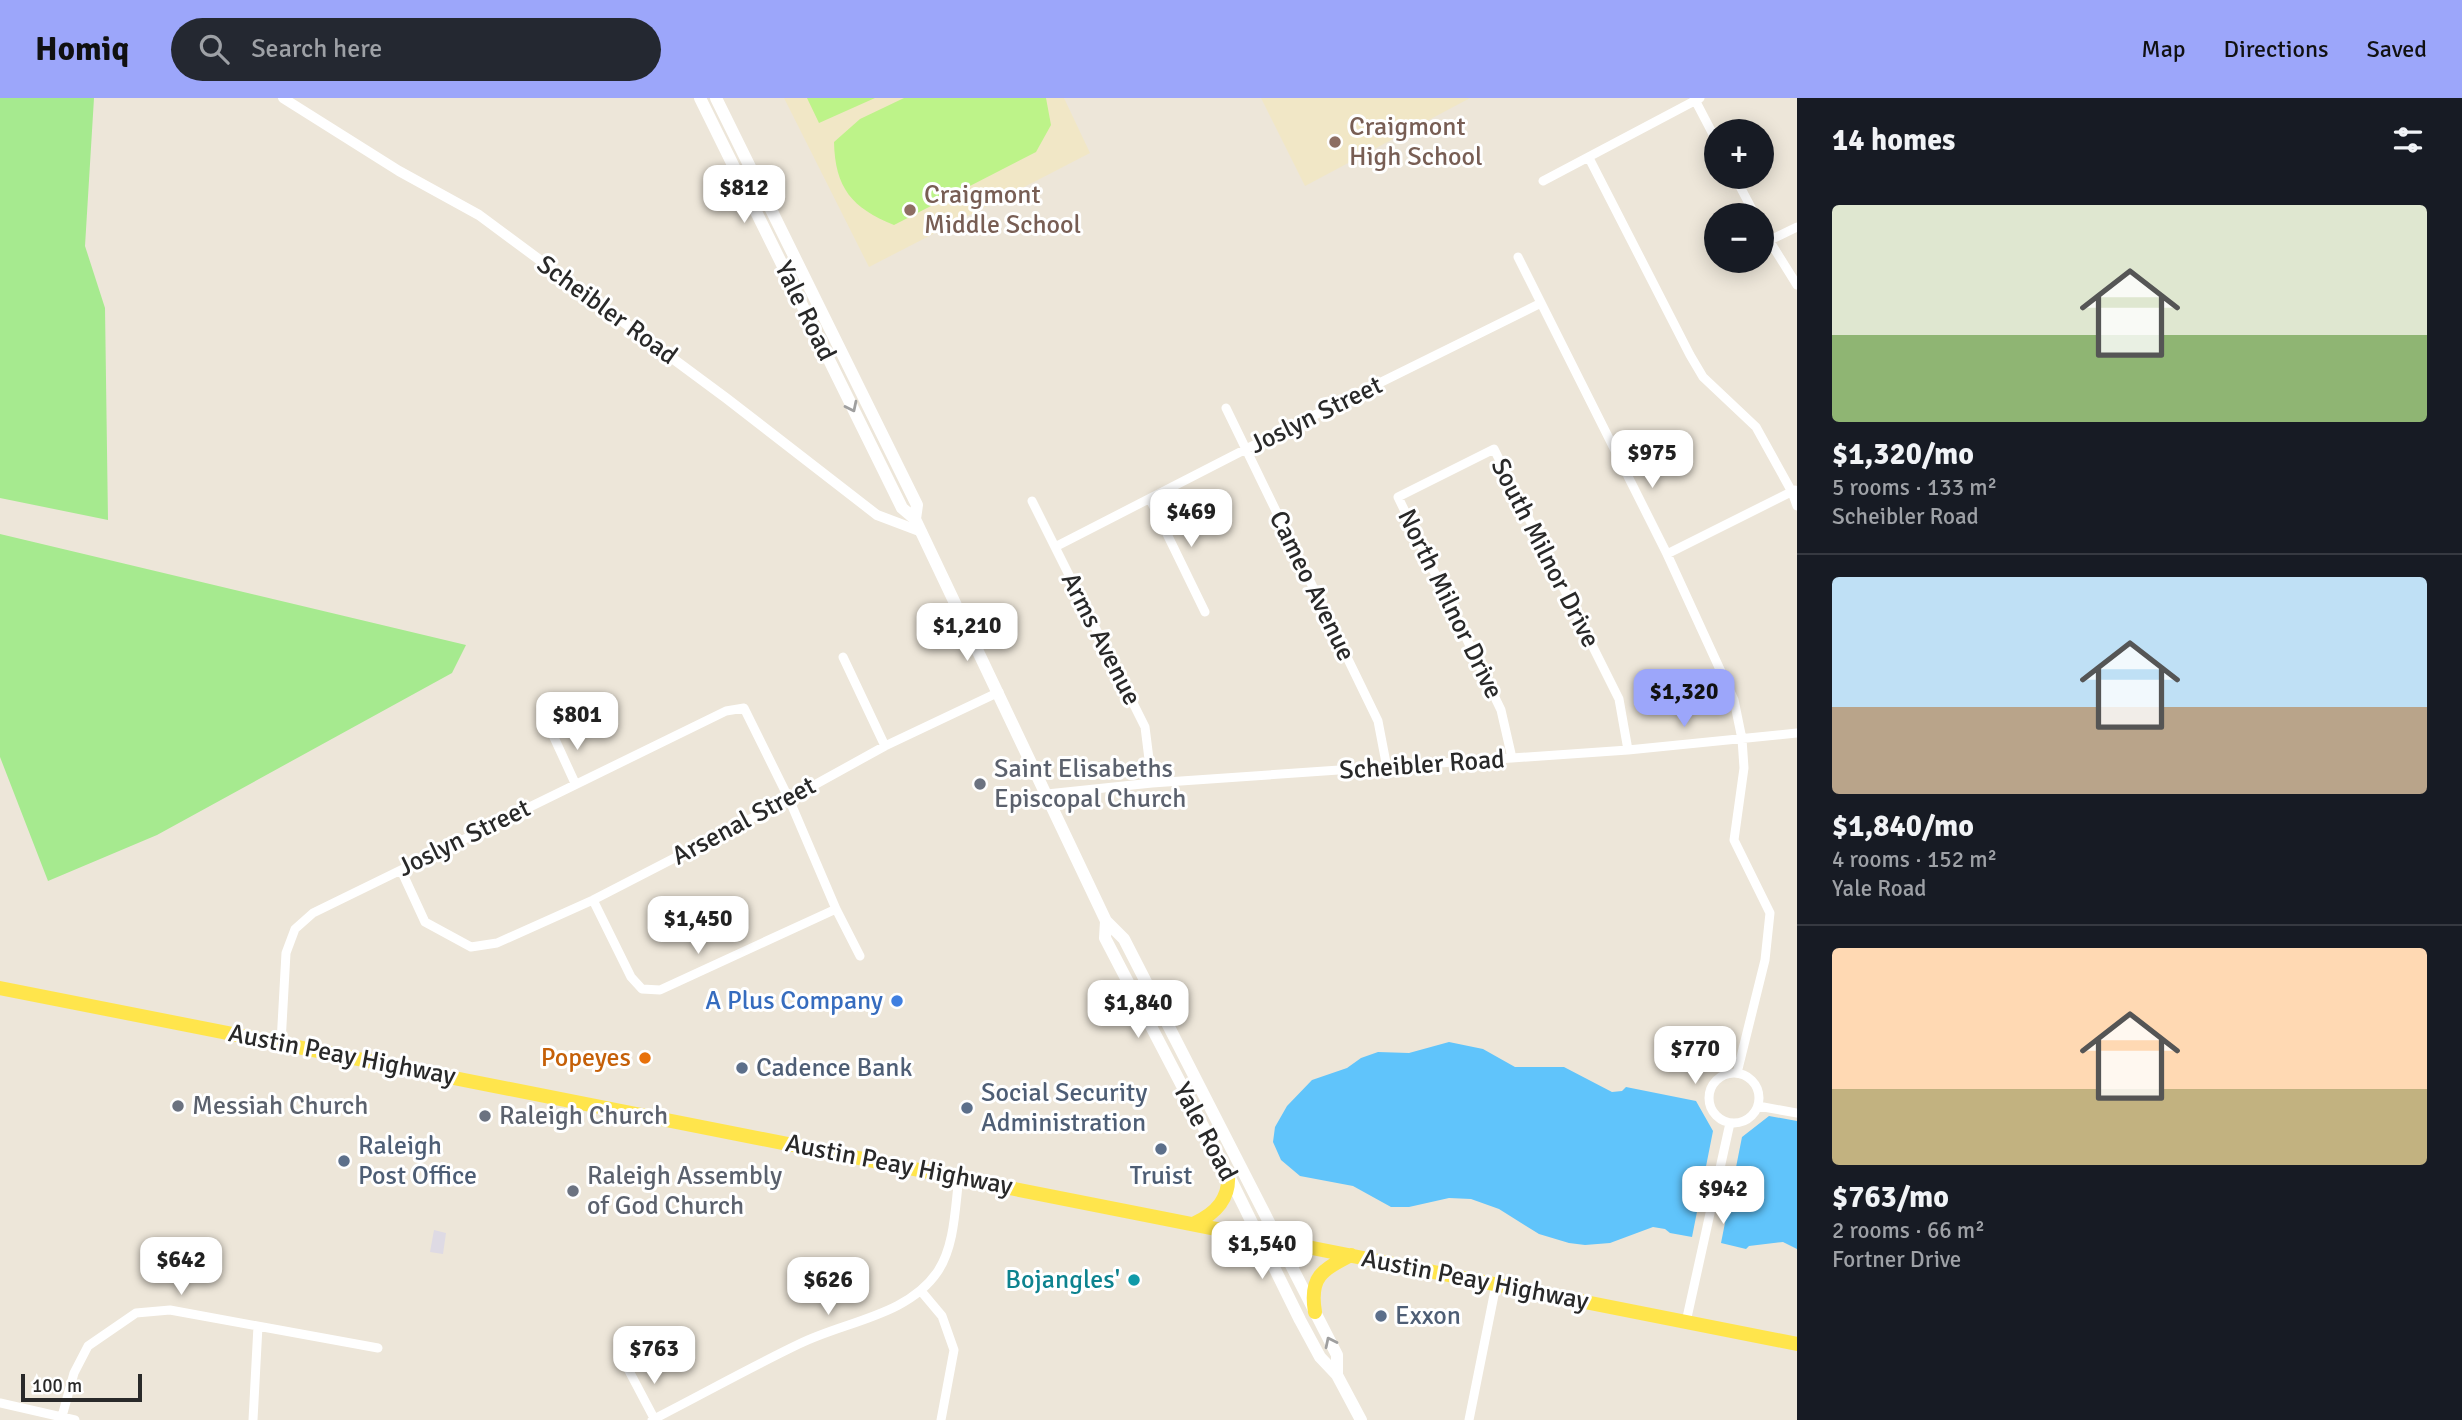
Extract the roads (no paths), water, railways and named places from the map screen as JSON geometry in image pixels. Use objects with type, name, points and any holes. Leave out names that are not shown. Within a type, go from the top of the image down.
[{"type":"main road","name":"Yale Road","points":[[700,98],[902,508],[915,519],[922,532],[1106,921],[1127,946],[1337,1355],[1337,1375]]},
{"type":"main road","name":"Yale Road","points":[[716,98],[917,505],[915,519]]},
{"type":"main road","name":"Yale Road","points":[[1106,921],[1105,938],[1320,1357],[1337,1375],[1361,1420]]},
{"type":"main road","name":"Austin Peay Highway","points":[[0,988],[1258,1235],[1797,1344]]},
{"type":"main road","points":[[1195,1223],[1206,1218],[1225,1199],[1229,1188],[1228,1174]]},
{"type":"main road","points":[[1315,1312],[1313,1288],[1318,1279],[1332,1265],[1351,1255]]},
{"type":"street","name":"Scheibler Road","points":[[283,98],[399,171],[479,215],[726,398],[877,515],[922,532]]},
{"type":"street","points":[[1543,181],[1696,99],[1706,119]]},
{"type":"street","points":[[1589,158],[1703,377],[1756,427],[1794,491],[1797,506]]},
{"type":"street","points":[[1774,238],[1797,227]]},
{"type":"street","points":[[1774,249],[1797,285]]},
{"type":"street","points":[[1518,257],[1667,554],[1734,700],[1742,739],[1744,768],[1734,840],[1770,913],[1765,960],[1737,1073]]},
{"type":"street","name":"Joslyn Street","points":[[1055,547],[1541,303]]},
{"type":"street","name":"Cameo Avenue","points":[[1226,408],[1378,721],[1387,768]]},
{"type":"street","name":"South Milnor Drive","points":[[1441,475],[1494,449],[1619,699],[1628,750]]},
{"type":"street","name":"North Milnor Drive","points":[[1441,475],[1398,498],[1501,710],[1511,758]]},
{"type":"street","points":[[1667,554],[1794,491]]},
{"type":"street","points":[[1150,499],[1206,612]]},
{"type":"street","name":"Arms Avenue","points":[[1032,501],[1145,727],[1152,783]]},
{"type":"street","points":[[843,657],[885,746]]},
{"type":"street","name":"Arsenal Street","points":[[401,870],[425,922],[471,947],[497,943],[593,900],[885,746],[999,692]]},
{"type":"street","name":"Joslyn Street","points":[[281,1043],[286,953],[295,929],[313,913],[575,783],[726,711],[744,708],[789,799]]},
{"type":"street","points":[[552,733],[575,783]]},
{"type":"street","name":"Scheibler Road","points":[[1047,794],[1152,783],[1628,750],[1797,733]]},
{"type":"street","points":[[789,799],[836,909],[860,956]]},
{"type":"street","points":[[593,900],[631,977],[642,989],[660,990],[836,909]]},
{"type":"street","points":[[1729,1073],[1737,1073],[1745,1075],[1757,1088],[1758,1106],[1747,1119],[1730,1123],[1716,1116],[1708,1094],[1715,1080],[1729,1073]]},
{"type":"street","points":[[1758,1106],[1797,1113]]},
{"type":"street","points":[[1686,1322],[1730,1123]]},
{"type":"street","points":[[627,1367],[654,1419],[802,1342],[893,1308],[920,1291],[939,1269],[949,1244],[959,1177]]},
{"type":"street","points":[[1469,1420],[1496,1285]]},
{"type":"street","points":[[920,1291],[942,1316],[954,1350],[941,1420]]},
{"type":"street","points":[[61,1419],[74,1373],[88,1346],[136,1313],[170,1310],[378,1348]]},
{"type":"street","points":[[253,1420],[258,1326]]},
{"type":"street","points":[[0,1403],[61,1419],[75,1420]]},
{"type":"water","points":[[1449,1042],[1483,1049],[1515,1067],[1564,1067],[1612,1092],[1622,1091],[1626,1087],[1696,1101],[1713,1131],[1692,1237],[1653,1227],[1610,1243],[1569,1243],[1539,1234],[1499,1209],[1471,1199],[1449,1198],[1409,1207],[1391,1207],[1353,1186],[1300,1176],[1281,1160],[1273,1142],[1275,1127],[1287,1106],[1312,1080],[1347,1068],[1361,1058],[1378,1052],[1409,1053]]},
{"type":"water","points":[[1769,1116],[1797,1121],[1797,1249],[1783,1242],[1749,1246],[1746,1249],[1721,1243],[1742,1137]]},
{"type":"place","name":"Craigmont High School","points":[[1335,142]]},
{"type":"place","name":"Craigmont Middle School","points":[[910,210]]},
{"type":"place","name":"Saint Elisabeths Episcopal Church","points":[[980,784]]},
{"type":"place","name":"A Plus Company","points":[[897,1001]]},
{"type":"place","name":"Popeyes","points":[[645,1058]]},
{"type":"place","name":"Cadence Bank","points":[[742,1068]]},
{"type":"place","name":"Messiah Church","points":[[178,1106]]},
{"type":"place","name":"Social Security Administration","points":[[967,1108]]},
{"type":"place","name":"Raleigh Church","points":[[485,1116]]},
{"type":"place","name":"Truist","points":[[1161,1149]]},
{"type":"place","name":"Raleigh Post Office","points":[[344,1161]]},
{"type":"place","name":"Raleigh Assembly of God Church","points":[[573,1191]]},
{"type":"place","name":"Bojangles'","points":[[1134,1280]]},
{"type":"place","name":"Exxon","points":[[1381,1316]]}]
